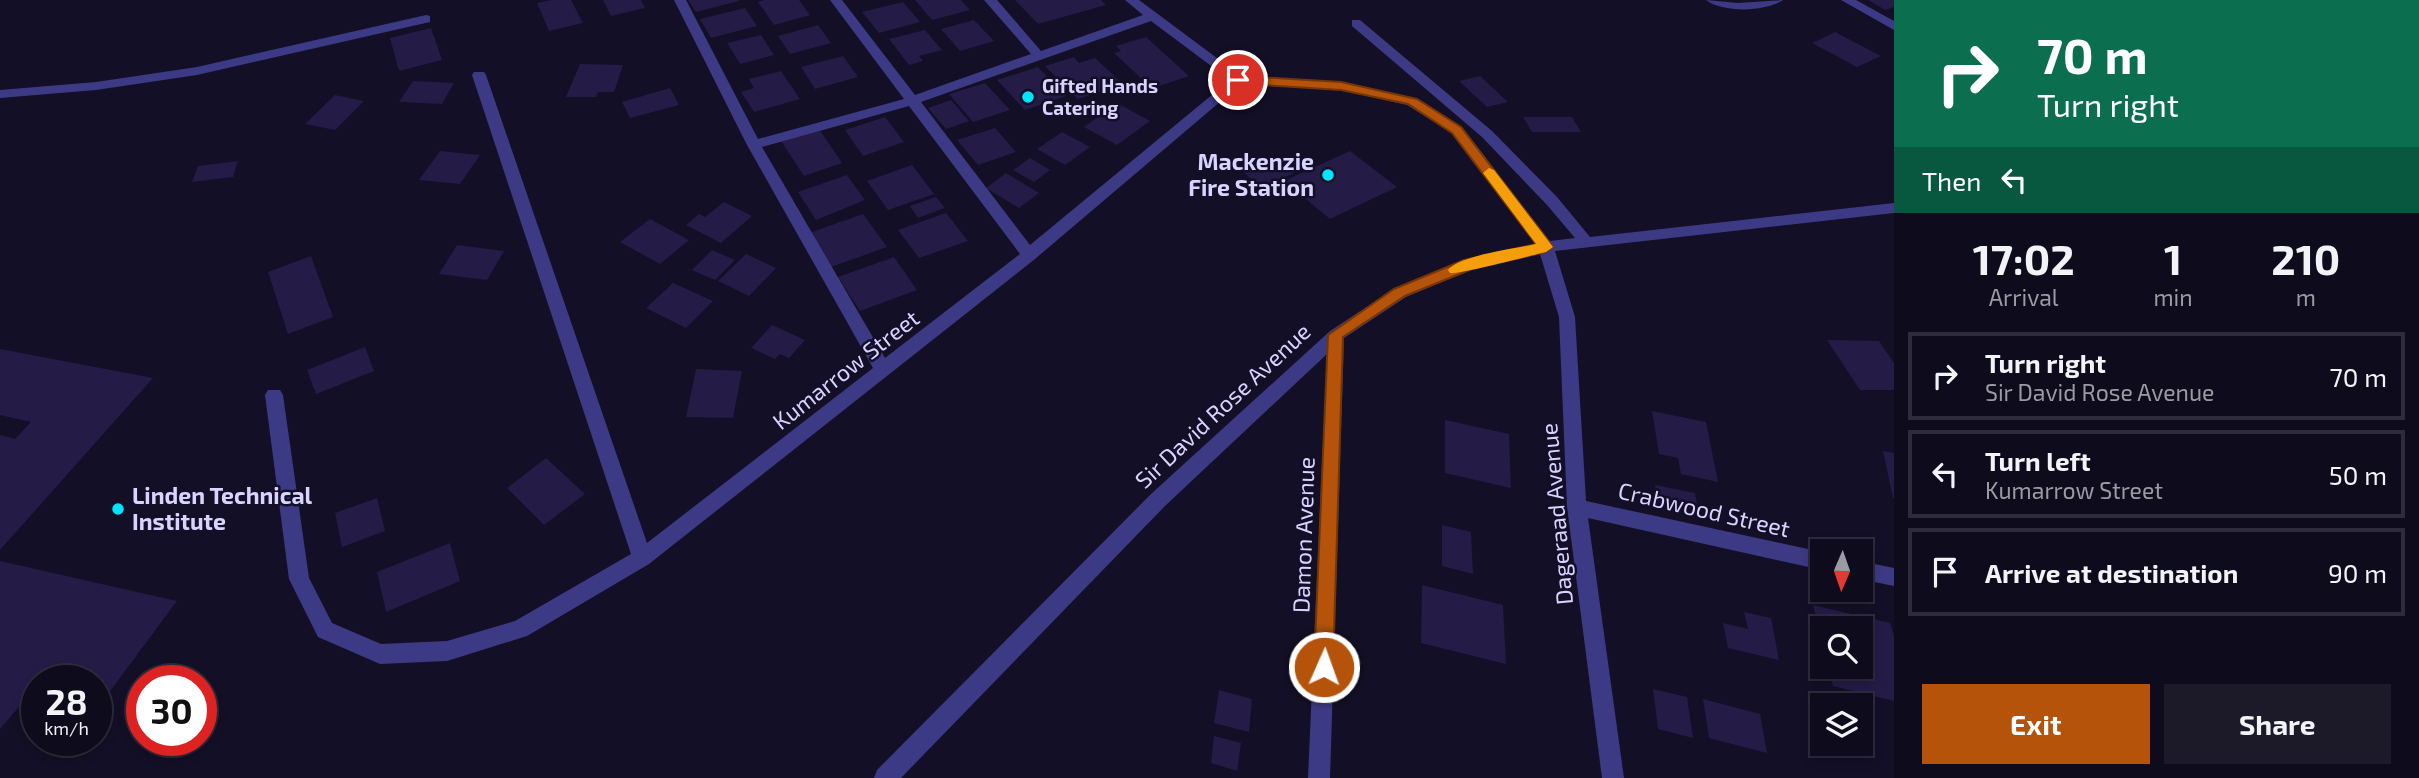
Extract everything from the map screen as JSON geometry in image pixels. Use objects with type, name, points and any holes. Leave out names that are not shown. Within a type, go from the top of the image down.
[{"type":"street","points":[[680,0],[754,145],[883,370]]},
{"type":"street","points":[[836,0],[1029,255]]},
{"type":"street","points":[[990,0],[1040,57]]},
{"type":"street","points":[[1131,0],[1238,80],[1341,86],[1412,102],[1457,130],[1546,247]]},
{"type":"street","points":[[1712,0],[1738,7],[1777,0]]},
{"type":"street","points":[[1847,0],[1894,26]]},
{"type":"street","points":[[754,145],[911,101],[1152,16]]},
{"type":"street","points":[[0,93],[96,86],[197,71],[426,19]]},
{"type":"street","points":[[1356,23],[1487,134],[1552,201],[1588,244]]},
{"type":"street","points":[[479,75],[642,558]]},
{"type":"street","name":"Kumarrow Street","points":[[274,395],[299,579],[325,630],[380,654],[447,651],[520,629],[642,558],[1029,255],[1238,80]]},
{"type":"street","name":"Sir David Rose Avenue","points":[[885,778],[1158,499],[1336,335],[1400,293],[1469,264],[1546,247],[1894,208]]},
{"type":"street","name":"Dageraad Avenue","points":[[1546,247],[1567,317],[1577,507],[1613,778]]},
{"type":"street","name":"Damon Avenue","points":[[1319,778],[1336,335]]},
{"type":"street","name":"Crabwood Street","points":[[1577,507],[1810,558]]},
{"type":"street","points":[[1873,573],[1894,577]]},
{"type":"building","points":[[571,0],[583,23],[549,31],[537,3]]},
{"type":"building","points":[[603,0],[641,0],[645,8],[611,16]]},
{"type":"building","points":[[688,0],[739,0],[739,1],[696,12]]},
{"type":"building","points":[[799,0],[810,15],[774,25],[758,2]]},
{"type":"building","points":[[915,0],[961,0],[970,10],[932,20]]},
{"type":"building","points":[[1015,0],[1101,0],[1106,5],[1038,24]]},
{"type":"building","points":[[1868,0],[1894,0],[1894,7],[1885,10]]},
{"type":"building","points":[[903,2],[920,22],[879,33],[862,12]]},
{"type":"building","points":[[745,8],[757,26],[711,38],[700,19]]},
{"type":"building","points":[[974,20],[994,41],[960,51],[941,29]]},
{"type":"building","points":[[818,25],[831,43],[790,54],[778,36]]},
{"type":"building","points":[[431,28],[442,60],[399,71],[390,38]]},
{"type":"building","points":[[925,30],[942,50],[919,56],[923,61],[909,65],[889,39]]},
{"type":"building","points":[[1835,32],[1881,56],[1857,67],[1812,43]]},
{"type":"building","points":[[761,35],[774,55],[740,64],[727,43]]},
{"type":"building","points":[[1146,37],[1189,76],[1159,86],[1152,80],[1145,82],[1114,53],[1121,51],[1116,46]]},
{"type":"building","points":[[843,56],[858,77],[815,89],[801,67]]},
{"type":"building","points":[[1074,57],[1079,63],[1095,58],[1123,84],[1078,99],[1045,66]]},
{"type":"building","points":[[580,64],[623,65],[614,92],[598,92],[596,97],[566,97]]},
{"type":"building","points":[[1038,67],[1066,96],[1025,110],[997,80]]},
{"type":"building","points":[[781,71],[800,99],[754,112],[741,92],[754,88],[749,79]]},
{"type":"building","points":[[1480,76],[1508,102],[1487,107],[1459,81]]},
{"type":"building","points":[[413,81],[454,83],[442,104],[399,102]]},
{"type":"building","points":[[985,83],[1010,110],[973,122],[949,94]]},
{"type":"building","points":[[670,88],[679,105],[630,118],[622,102]]},
{"type":"building","points":[[335,95],[364,101],[335,130],[305,124]]},
{"type":"building","points":[[951,100],[969,121],[946,129],[928,108]]},
{"type":"building","points":[[1117,103],[1150,121],[1117,145],[1084,127]]},
{"type":"building","points":[[885,117],[904,142],[863,156],[845,130]]},
{"type":"building","points":[[1523,117],[1572,117],[1581,132],[1532,132]]},
{"type":"building","points":[[995,128],[1016,152],[978,165],[957,140]]},
{"type":"building","points":[[819,129],[842,163],[804,176],[781,141]]},
{"type":"building","points":[[1062,132],[1090,147],[1065,165],[1037,149]]},
{"type":"building","points":[[440,151],[480,155],[460,184],[419,180]]},
{"type":"building","points":[[1350,151],[1397,187],[1330,219],[1284,181]]},
{"type":"building","points":[[1274,156],[1294,173],[1262,188],[1242,171]]},
{"type":"building","points":[[1030,158],[1050,170],[1034,182],[1013,170]]},
{"type":"building","points":[[238,161],[233,177],[192,182],[198,166]]},
{"type":"building","points":[[912,165],[934,194],[888,210],[867,181]]},
{"type":"building","points":[[1006,173],[1039,193],[1019,208],[986,188]]},
{"type":"building","points":[[847,175],[865,200],[816,220],[798,192]]},
{"type":"building","points":[[936,197],[945,208],[918,218],[910,206]]},
{"type":"building","points":[[724,202],[752,216],[721,243],[686,225],[699,214],[705,217]]},
{"type":"building","points":[[946,213],[968,241],[919,258],[898,230]]},
{"type":"building","points":[[863,214],[887,247],[831,267],[809,233]]},
{"type":"building","points":[[650,219],[689,240],[660,264],[620,242]]},
{"type":"building","points":[[457,245],[504,251],[487,280],[439,274]]},
{"type":"building","points":[[712,250],[735,260],[715,280],[692,270]]},
{"type":"building","points":[[746,254],[776,268],[749,296],[718,281]]},
{"type":"building","points":[[311,256],[333,317],[288,334],[268,272]]},
{"type":"building","points":[[894,257],[917,290],[860,311],[838,277]]},
{"type":"building","points":[[673,283],[713,301],[686,328],[646,308]]},
{"type":"building","points":[[772,325],[805,340],[789,358],[780,354],[775,359],[751,348]]},
{"type":"building","points":[[1827,340],[1879,341],[1894,363],[1894,390],[1860,390]]},
{"type":"building","points":[[365,347],[374,371],[316,394],[307,370]]},
{"type":"building","points":[[0,349],[153,378],[0,550],[0,435],[15,439],[31,422],[0,415]]},
{"type":"building","points":[[696,369],[742,371],[733,418],[686,417]]},
{"type":"building","points":[[1652,411],[1706,422],[1718,482],[1681,474],[1678,458],[1659,454]]},
{"type":"building","points":[[1445,420],[1509,434],[1511,488],[1445,473]]},
{"type":"building","points":[[1883,451],[1894,453],[1894,498],[1893,498]]},
{"type":"building","points":[[546,458],[585,494],[544,525],[507,488]]},
{"type":"building","points":[[1655,485],[1695,493],[1698,510],[1658,502]]},
{"type":"building","points":[[377,498],[385,531],[342,547],[335,513]]},
{"type":"building","points":[[1442,525],[1471,532],[1473,574],[1442,566]]},
{"type":"building","points":[[450,543],[460,581],[386,612],[377,572]]},
{"type":"building","points":[[0,561],[177,601],[129,665],[126,665],[126,670],[112,689],[112,665],[21,665],[21,705],[0,729]]},
{"type":"building","points":[[1422,585],[1503,605],[1506,664],[1421,643]]},
{"type":"building","points":[[1813,605],[1860,616],[1816,616]]},
{"type":"building","points":[[1744,612],[1771,618],[1779,660],[1728,648],[1723,623],[1748,629]]},
{"type":"building","points":[[1873,619],[1890,623],[1894,636],[1894,701],[1873,696],[1873,693],[1833,686],[1831,679],[1873,679]]},
{"type":"building","points":[[1653,689],[1687,697],[1693,738],[1658,729]]},
{"type":"building","points":[[1219,690],[1252,699],[1249,732],[1214,723]]},
{"type":"building","points":[[1703,699],[1760,714],[1767,753],[1709,738]]},
{"type":"building","points":[[1214,736],[1241,743],[1237,771],[1211,763]]},
{"type":"slow traffic","points":[[1455,270],[1469,264],[1546,247],[1489,173]]},
{"type":"place","name":"Gifted Hands Catering","points":[[1028,97]]},
{"type":"place","name":"Mackenzie Fire Station","points":[[1328,175]]},
{"type":"place","name":"Linden Technical Institute","points":[[118,509]]},
{"type":"route","points":[[1238,80],[1341,86],[1412,102],[1457,130],[1546,247],[1469,264],[1400,293],[1336,335],[1324,667]]}]
